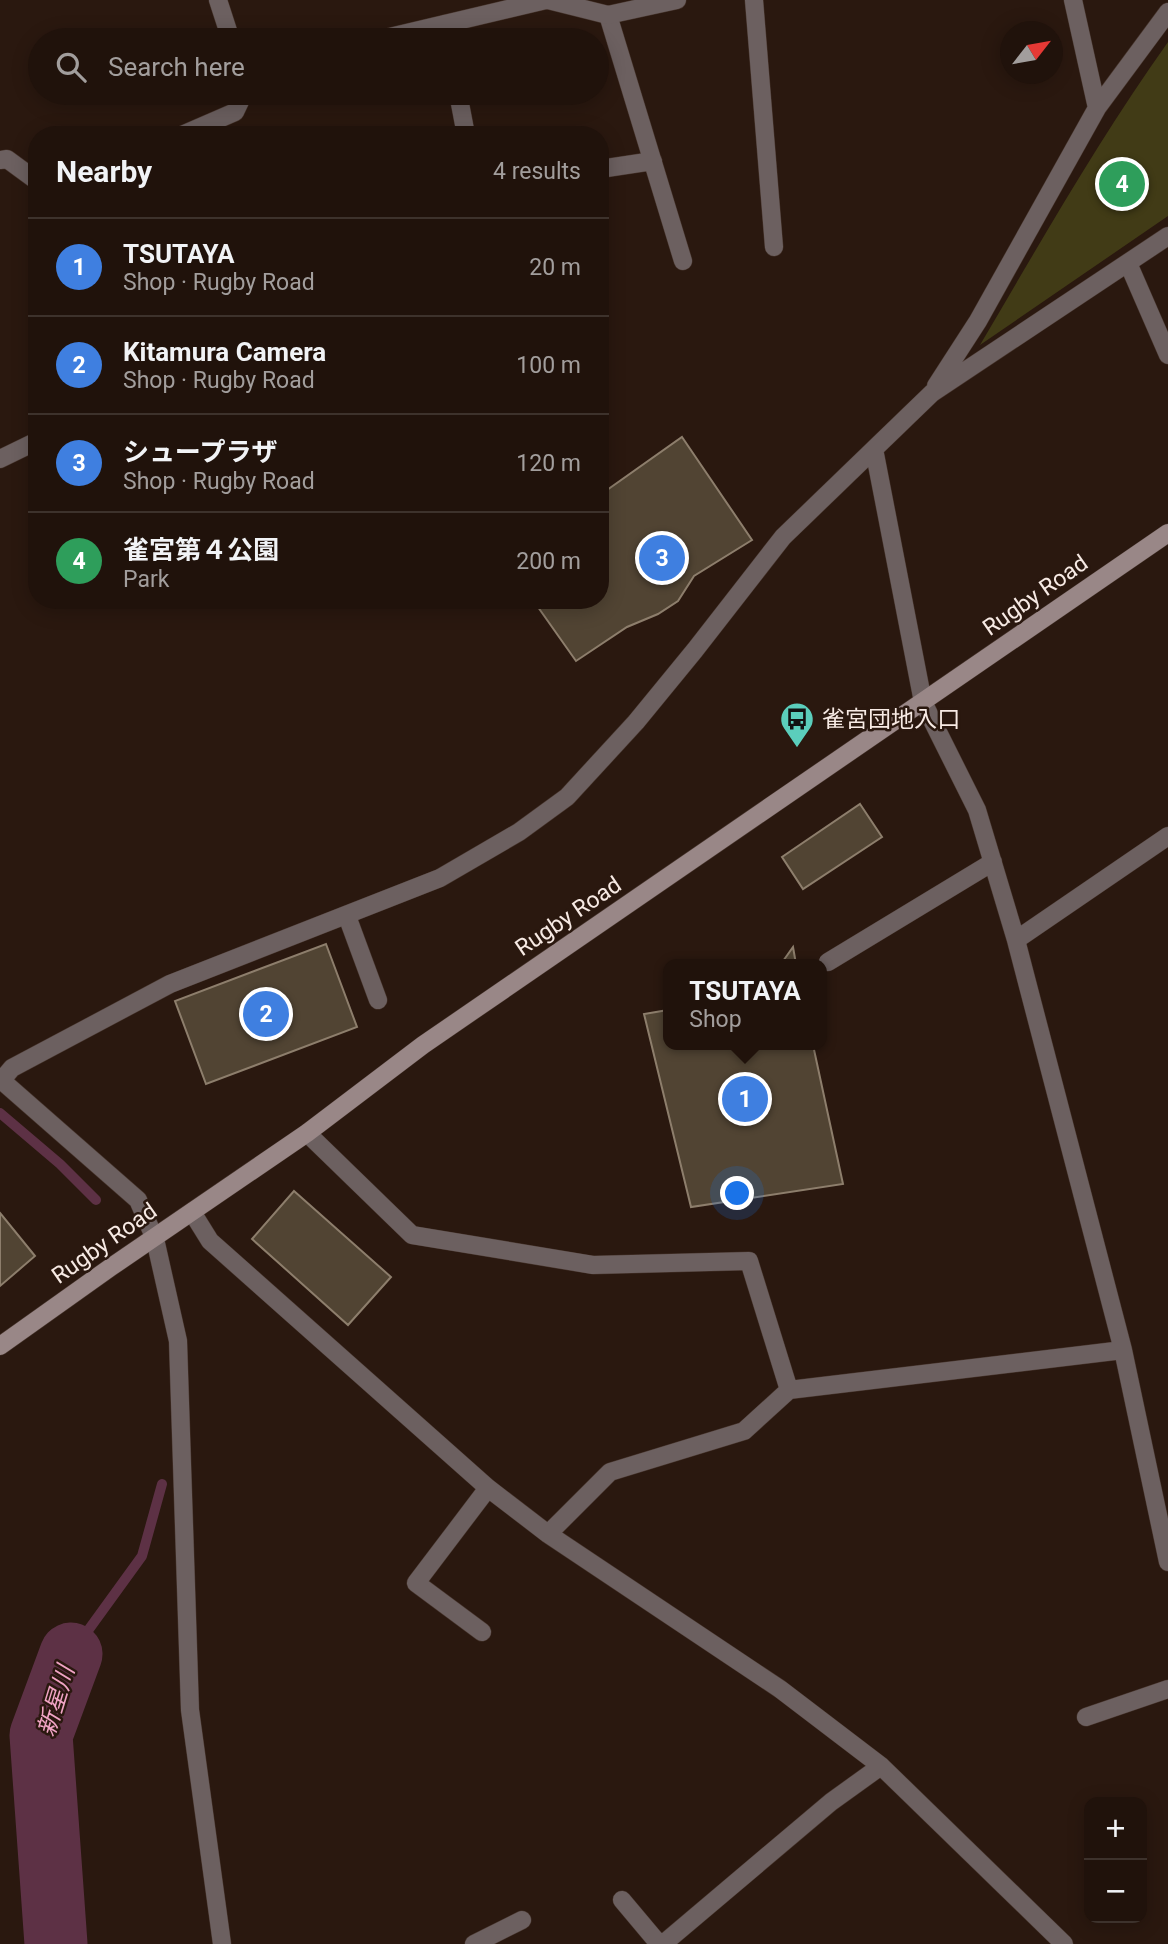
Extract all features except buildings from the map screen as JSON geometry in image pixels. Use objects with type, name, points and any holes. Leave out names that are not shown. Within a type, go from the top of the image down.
[{"type":"street","points":[[218,0],[227,28]]},
{"type":"street","points":[[460,28],[547,0],[608,15],[677,0]]},
{"type":"street","points":[[754,0],[774,247]]},
{"type":"street","points":[[1073,0],[1097,108]]},
{"type":"street","points":[[932,394],[978,321],[1097,108],[1168,12]]},
{"type":"street","points":[[608,15],[683,261]]},
{"type":"street","points":[[203,126],[235,112],[238,105]]},
{"type":"street","points":[[460,105],[464,126]]},
{"type":"street","points":[[0,160],[7,159],[28,174]]},
{"type":"street","points":[[609,168],[653,161]]},
{"type":"street","points":[[222,1944],[190,1710],[178,1340],[155,1238],[138,1200],[1,1080],[12,1068],[170,984],[440,878],[519,832],[567,797],[670,681],[783,537],[932,394],[1168,236]]},
{"type":"street","points":[[1128,263],[1168,355]]},
{"type":"street","points":[[0,459],[28,446]]},
{"type":"street","points":[[874,449],[923,702],[977,810],[1016,940],[1123,1350],[1168,1562]]},
{"type":"street","name":"Rugby Road","points":[[0,1346],[307,1133],[423,1045],[1168,533]]},
{"type":"street","points":[[1016,940],[1168,836]]},
{"type":"street","points":[[828,962],[993,862]]},
{"type":"street","points":[[347,916],[378,1000]]},
{"type":"street","points":[[307,1133],[412,1235],[593,1265],[749,1261],[789,1390]]},
{"type":"street","points":[[192,1212],[210,1241],[488,1488],[548,1534],[780,1689],[881,1766],[1065,1944]]},
{"type":"street","points":[[548,1534],[610,1472],[744,1431],[789,1390],[1123,1350]]},
{"type":"street","points":[[482,1632],[416,1583],[488,1488]]},
{"type":"street","points":[[1086,1717],[1168,1689]]},
{"type":"street","points":[[622,1900],[661,1944],[831,1801],[881,1766]]},
{"type":"street","points":[[474,1944],[522,1920]]},
{"type":"shaded area","points":[[1168,42],[1168,216],[980,345],[1094,154]]},
{"type":"waterway","name":"新星川","points":[[0,1113],[60,1164],[96,1200]]},
{"type":"waterway","name":"新星川","points":[[71,1654],[142,1556],[162,1484]]},
{"type":"waterway","name":"新星川","points":[[56,1944],[41,1735],[71,1654]]},
{"type":"place","name":"雀宮第４公園","points":[[1122,184]]},
{"type":"place","name":"シュープラザ","points":[[662,558]]},
{"type":"place","name":"雀宮団地入口","points":[[797,749]]},
{"type":"place","name":"Kitamura Camera","points":[[266,1014]]},
{"type":"place","name":"TSUTAYA","points":[[745,1099]]}]
